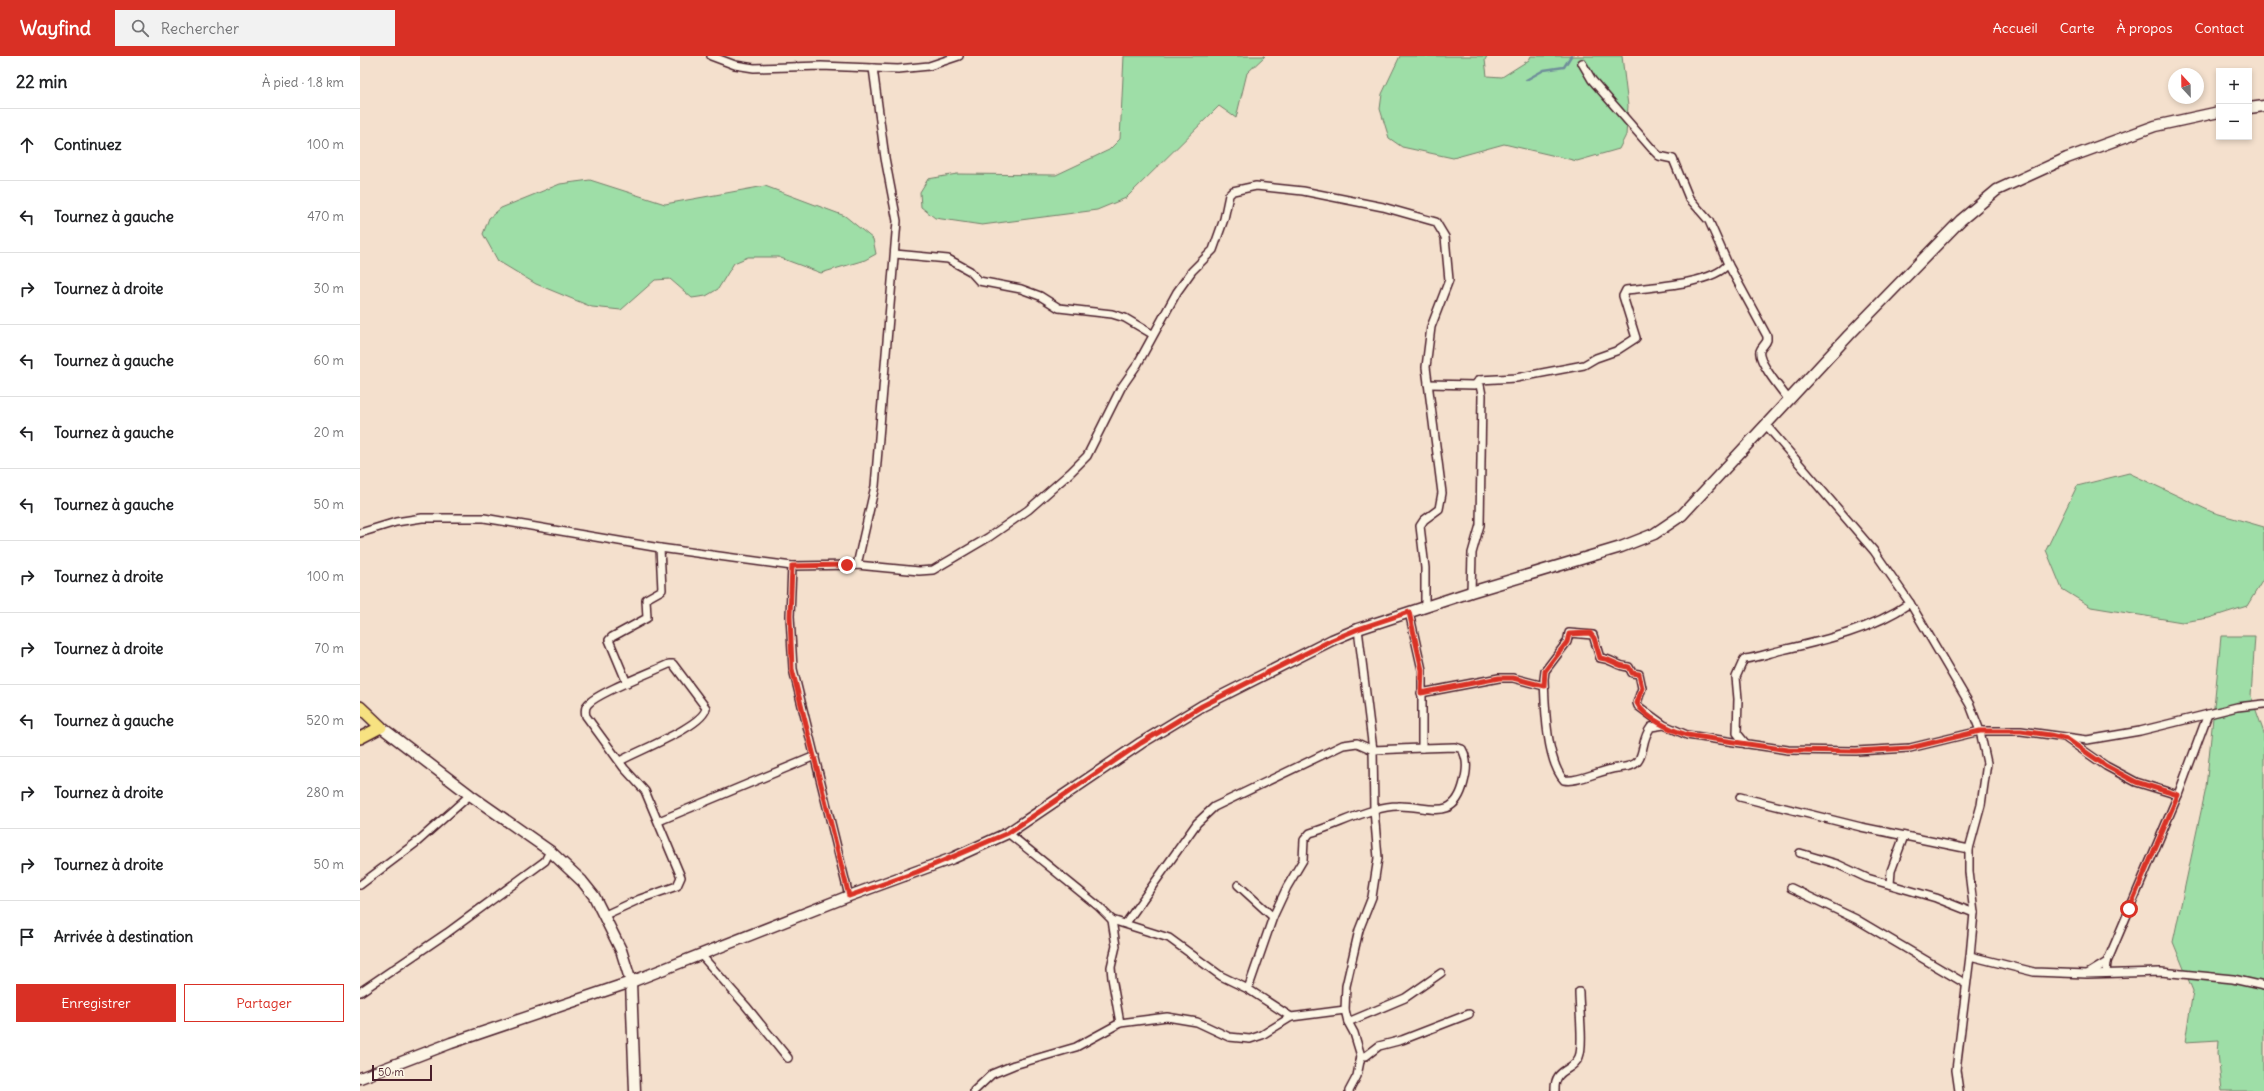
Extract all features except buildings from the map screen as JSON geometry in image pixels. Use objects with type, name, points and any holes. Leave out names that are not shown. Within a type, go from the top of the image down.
[{"type":"main road","points":[[360,707],[381,727],[360,738]]},
{"type":"street","points":[[711,56],[735,65],[754,68],[821,66],[873,68],[929,66],[959,56]]},
{"type":"street","points":[[1582,63],[1592,80],[1653,150],[1659,156],[1673,159],[1689,198],[1709,221],[1728,264],[1766,336],[1766,344],[1760,351],[1762,359],[1789,400]]},
{"type":"street","points":[[857,565],[875,486],[897,221],[873,68]]},
{"type":"street","points":[[2252,108],[2264,106]]},
{"type":"street","points":[[360,1078],[451,1043],[631,982],[849,896],[912,874],[1008,833],[1141,743],[1202,706],[1267,672],[1358,629],[1471,592],[1586,558],[1654,534],[1682,515],[1849,334],[1956,226],[1997,190],[2067,158],[2147,129],[2216,113]]},
{"type":"street","points":[[360,533],[396,522],[422,518],[484,518],[660,548],[792,566],[857,565],[919,571],[933,570],[989,537],[1028,510],[1087,456],[1121,388],[1137,365],[1152,334],[1192,271],[1213,250],[1224,219],[1229,195],[1233,191],[1256,186],[1330,195],[1436,222],[1442,229],[1445,237],[1448,280],[1431,327],[1426,367],[1442,493],[1439,509],[1424,520],[1420,526],[1425,568],[1425,607]]},
{"type":"street","points":[[895,254],[948,259],[970,271],[980,280],[1021,288],[1040,296],[1059,308],[1112,314],[1125,318],[1152,334]]},
{"type":"street","points":[[1479,380],[1516,378],[1576,367],[1616,351],[1636,338],[1623,296],[1626,290],[1682,282],[1708,276],[1724,270],[1728,264]]},
{"type":"street","points":[[1428,384],[1475,386],[1479,380]]},
{"type":"street","points":[[1471,592],[1472,553],[1480,525],[1482,395],[1479,380]]},
{"type":"street","points":[[1766,425],[1874,551],[1910,603],[1970,706],[1980,731],[1987,763],[1981,805],[1969,849],[1969,872],[1974,913],[1956,1070],[1959,1091]]},
{"type":"street","points":[[627,683],[609,644],[609,640],[647,618],[646,599],[659,593],[662,586],[660,548]]},
{"type":"street","points":[[792,566],[791,658],[849,896]]},
{"type":"street","points":[[1746,744],[1736,733],[1738,699],[1736,677],[1744,659],[1758,658],[1839,636],[1894,614],[1910,603]]},
{"type":"street","points":[[1409,612],[1422,670],[1422,748]]},
{"type":"street","points":[[1349,1091],[1357,1076],[1361,1056],[1345,1010],[1346,986],[1358,930],[1372,897],[1376,880],[1378,858],[1374,810],[1373,750],[1358,629]]},
{"type":"street","points":[[1664,725],[1652,727],[1645,735],[1642,751],[1637,762],[1630,767],[1605,770],[1564,780],[1554,760],[1546,730],[1544,686],[1545,671],[1567,642],[1569,634],[1590,633],[1594,638],[1600,658],[1608,658],[1617,666],[1629,667],[1632,673],[1639,674],[1642,688],[1637,703],[1638,706],[1664,725],[1687,735],[1788,750],[1910,748],[1980,731],[2021,731],[2067,739],[2087,740],[2140,731],[2237,707],[2264,704]]},
{"type":"street","points":[[605,915],[640,899],[677,886],[681,877],[659,821],[645,791],[620,761],[586,716],[585,710],[588,704],[627,683],[670,664],[674,664],[706,710],[690,727],[620,761]]},
{"type":"street","points":[[1421,693],[1499,678],[1513,678],[1544,686]]},
{"type":"street","points":[[2106,973],[2107,962],[2178,795],[2208,714]]},
{"type":"street","points":[[381,727],[470,795],[550,851],[582,880],[605,915],[621,950],[631,982],[635,1091]]},
{"type":"street","points":[[2067,739],[2106,766],[2136,782],[2178,795]]},
{"type":"street","points":[[1126,923],[1197,823],[1214,807],[1343,745],[1357,743],[1373,750],[1455,747],[1462,749],[1466,756],[1467,770],[1462,792],[1455,803],[1449,808],[1435,811],[1398,806],[1374,810],[1310,834],[1304,840],[1303,860],[1287,887],[1273,918],[1248,989]]},
{"type":"street","points":[[659,821],[815,756]]},
{"type":"street","points":[[360,885],[417,842],[470,795]]},
{"type":"street","points":[[1740,797],[1779,808],[1969,849]]},
{"type":"street","points":[[1008,833],[1098,906],[1112,920],[1126,923],[1169,938],[1221,976],[1248,989],[1291,1017]]},
{"type":"street","points":[[1890,884],[1891,870],[1904,836]]},
{"type":"street","points":[[360,992],[447,933],[545,861],[550,851]]},
{"type":"street","points":[[1800,853],[1836,864],[1866,878],[1936,898],[1974,913]]},
{"type":"street","points":[[1238,885],[1273,918]]},
{"type":"street","points":[[1791,888],[1856,919],[1966,984]]},
{"type":"street","points":[[1112,920],[1116,946],[1111,967],[1120,1023]]},
{"type":"street","points":[[701,955],[746,1006],[788,1058]]},
{"type":"street","points":[[1970,956],[2034,972],[2087,974],[2161,972],[2233,979],[2264,986]]},
{"type":"street","points":[[2087,974],[2107,962]]},
{"type":"street","points":[[1348,1022],[1405,998],[1441,973]]},
{"type":"street","points":[[1555,1091],[1555,1082],[1559,1074],[1578,1059],[1581,1048],[1579,992]]},
{"type":"street","points":[[974,1091],[992,1074],[1076,1047],[1120,1023],[1167,1017],[1197,1022],[1229,1037],[1250,1039],[1262,1035],[1291,1017],[1345,1010]]},
{"type":"street","points":[[1361,1056],[1366,1056],[1379,1046],[1402,1040],[1469,1014]]},
{"type":"green space","points":[[1124,56],[1265,56],[1247,73],[1236,118],[1219,106],[1126,198],[1097,210],[982,225],[935,218],[921,207],[920,192],[928,179],[957,174],[1056,175],[1109,150],[1120,139]]},
{"type":"green space","points":[[1400,56],[1487,56],[1485,60],[1487,76],[1502,77],[1529,60],[1531,56],[1622,56],[1628,106],[1626,135],[1619,149],[1577,161],[1504,144],[1453,158],[1402,147],[1389,138],[1380,109],[1382,94]]},
{"type":"green space","points":[[590,180],[665,204],[765,186],[845,216],[873,239],[876,254],[865,260],[821,273],[778,257],[748,257],[734,263],[718,289],[706,296],[692,298],[670,279],[655,280],[621,310],[592,307],[536,284],[498,261],[483,234],[489,218],[501,208],[560,184]]},
{"type":"green space","points":[[2129,473],[2212,512],[2264,527],[2264,578],[2247,606],[2209,618],[2182,622],[2091,607],[2062,589],[2046,550],[2077,486]]},
{"type":"green space","points":[[2221,636],[2255,636],[2251,696],[2264,733],[2264,1091],[2222,1091],[2218,1053],[2219,1040],[2185,1042],[2193,991],[2173,942],[2206,788]]},
{"type":"waterway","points":[[1526,80],[1544,70],[1564,67],[1571,56]]},
{"type":"route","points":[[847,565],[792,566],[790,616],[792,669],[823,786],[849,896],[905,877],[953,858],[1008,833],[1141,743],[1202,706],[1332,640],[1358,629],[1409,612],[1422,670],[1423,685],[1421,693],[1499,678],[1504,680],[1513,678],[1544,686],[1545,671],[1567,642],[1567,637],[1569,634],[1590,633],[1593,635],[1600,658],[1608,658],[1617,666],[1629,667],[1632,673],[1639,674],[1642,688],[1637,703],[1638,706],[1664,725],[1677,732],[1687,735],[1801,751],[1856,751],[1910,748],[1980,731],[2021,731],[2067,739],[2106,766],[2136,782],[2178,795],[2165,821],[2129,909]]}]
